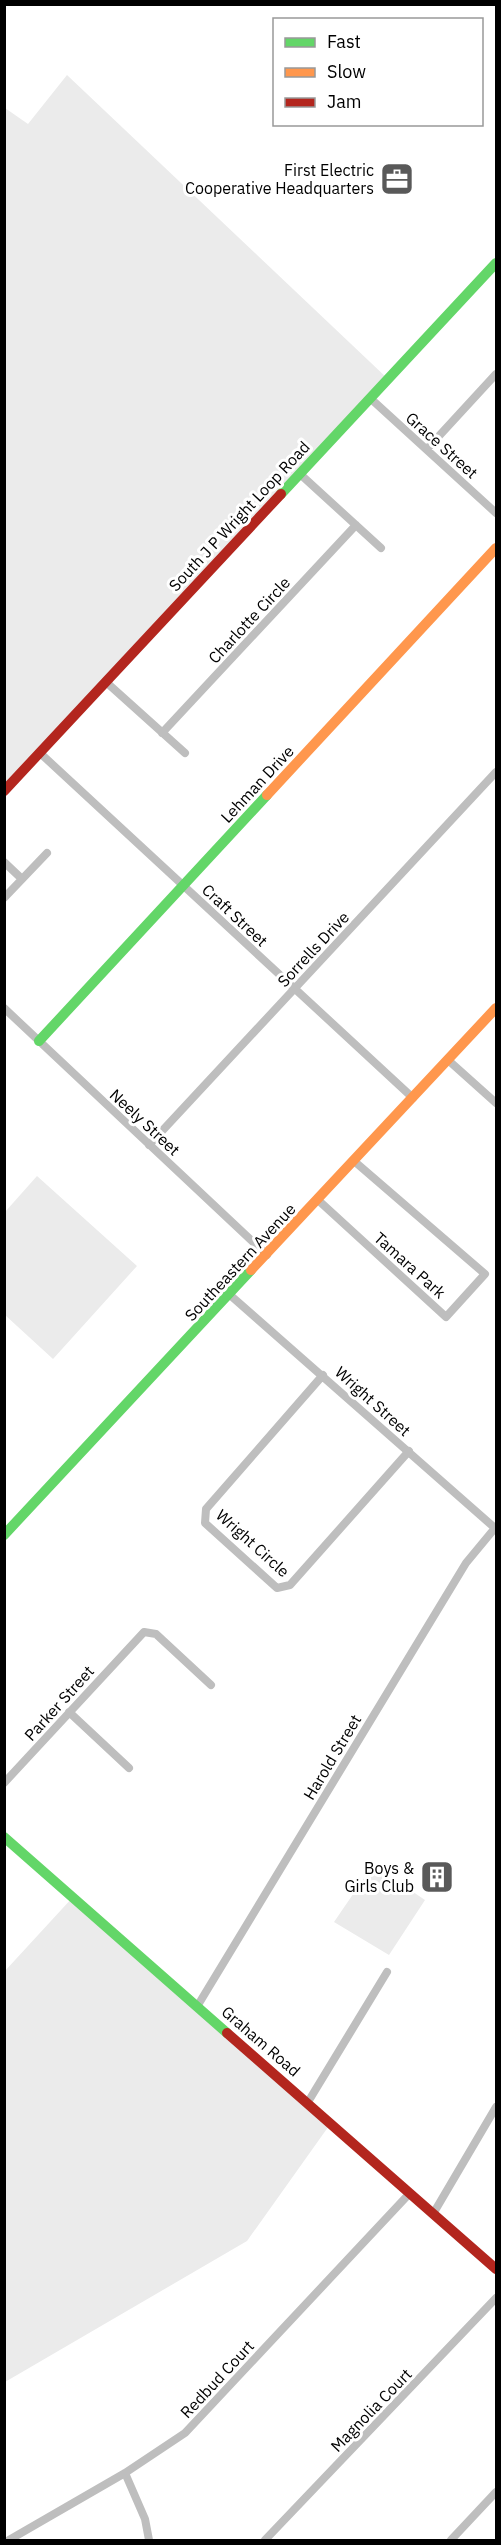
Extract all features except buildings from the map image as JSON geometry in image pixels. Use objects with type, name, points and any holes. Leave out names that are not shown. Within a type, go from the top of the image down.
[{"type":"street","name":"South J P Wright Loop Road","points":[[4,791],[496,263]]},
{"type":"street","points":[[427,449],[496,374]]},
{"type":"street","name":"Grace Street","points":[[370,398],[496,513]]},
{"type":"street","points":[[300,474],[381,548]]},
{"type":"street","name":"Charlotte Circle","points":[[162,733],[356,525]]},
{"type":"street","name":"Lehman Drive","points":[[39,1041],[496,548]]},
{"type":"street","points":[[106,681],[185,753]]},
{"type":"street","name":"Craft Street","points":[[40,753],[413,1098]]},
{"type":"street","name":"Sorrells Drive","points":[[149,1145],[496,772]]},
{"type":"street","points":[[4,898],[47,853]]},
{"type":"street","points":[[4,862],[22,879]]},
{"type":"street","name":"Neely Street","points":[[4,1008],[267,1255]]},
{"type":"street","name":"Southeastern Avenue","points":[[4,1535],[496,1008]]},
{"type":"street","points":[[448,1060],[496,1103]]},
{"type":"street","name":"Tamara Park","points":[[318,1200],[446,1317],[485,1274],[354,1161]]},
{"type":"street","name":"Wright Street","points":[[230,1295],[496,1528]]},
{"type":"street","name":"Wright Circle","points":[[323,1375],[206,1509],[205,1523],[278,1588],[286,1588],[410,1451]]},
{"type":"street","name":"Harold Street","points":[[198,2005],[466,1563],[496,1528]]},
{"type":"street","name":"Parker Street","points":[[4,1783],[144,1632],[156,1634],[211,1685]]},
{"type":"street","points":[[69,1712],[129,1768]]},
{"type":"street","name":"Graham Road","points":[[4,1837],[496,2269]]},
{"type":"street","points":[[308,2102],[387,1972]]},
{"type":"street","points":[[433,2214],[496,2107]]},
{"type":"street","name":"Redbud Court","points":[[9,2541],[125,2474],[185,2433],[409,2194]]},
{"type":"street","name":"Magnolia Court","points":[[266,2541],[496,2298]]},
{"type":"street","points":[[125,2474],[145,2519],[149,2541]]},
{"type":"street","points":[[451,2541],[496,2492]]},
{"type":"shaded area","points":[[67,75],[388,379],[5,793],[5,108],[28,124]]},
{"type":"shaded area","points":[[37,1176],[137,1266],[53,1359],[5,1315],[5,1212]]},
{"type":"shaded area","points":[[373,1865],[425,1900],[389,1955],[334,1922]]},
{"type":"shaded area","points":[[73,1897],[331,2123],[247,2241],[5,2382],[4,1972]]},
{"type":"traffic: fast","points":[[281,494],[496,263]]},
{"type":"traffic: fast","points":[[39,1041],[267,795]]},
{"type":"traffic: fast","points":[[4,1535],[251,1270]]},
{"type":"traffic: fast","points":[[4,1837],[227,2033]]},
{"type":"traffic: slow","points":[[267,795],[496,548]]},
{"type":"traffic: slow","points":[[251,1270],[496,1008]]},
{"type":"traffic: jam","points":[[4,791],[281,494]]},
{"type":"traffic: jam","points":[[227,2033],[496,2269]]},
{"type":"place","name":"First Electric Cooperative Headquarters","points":[[397,179]]},
{"type":"place","name":"Boys & Girls Club","points":[[437,1877]]}]
